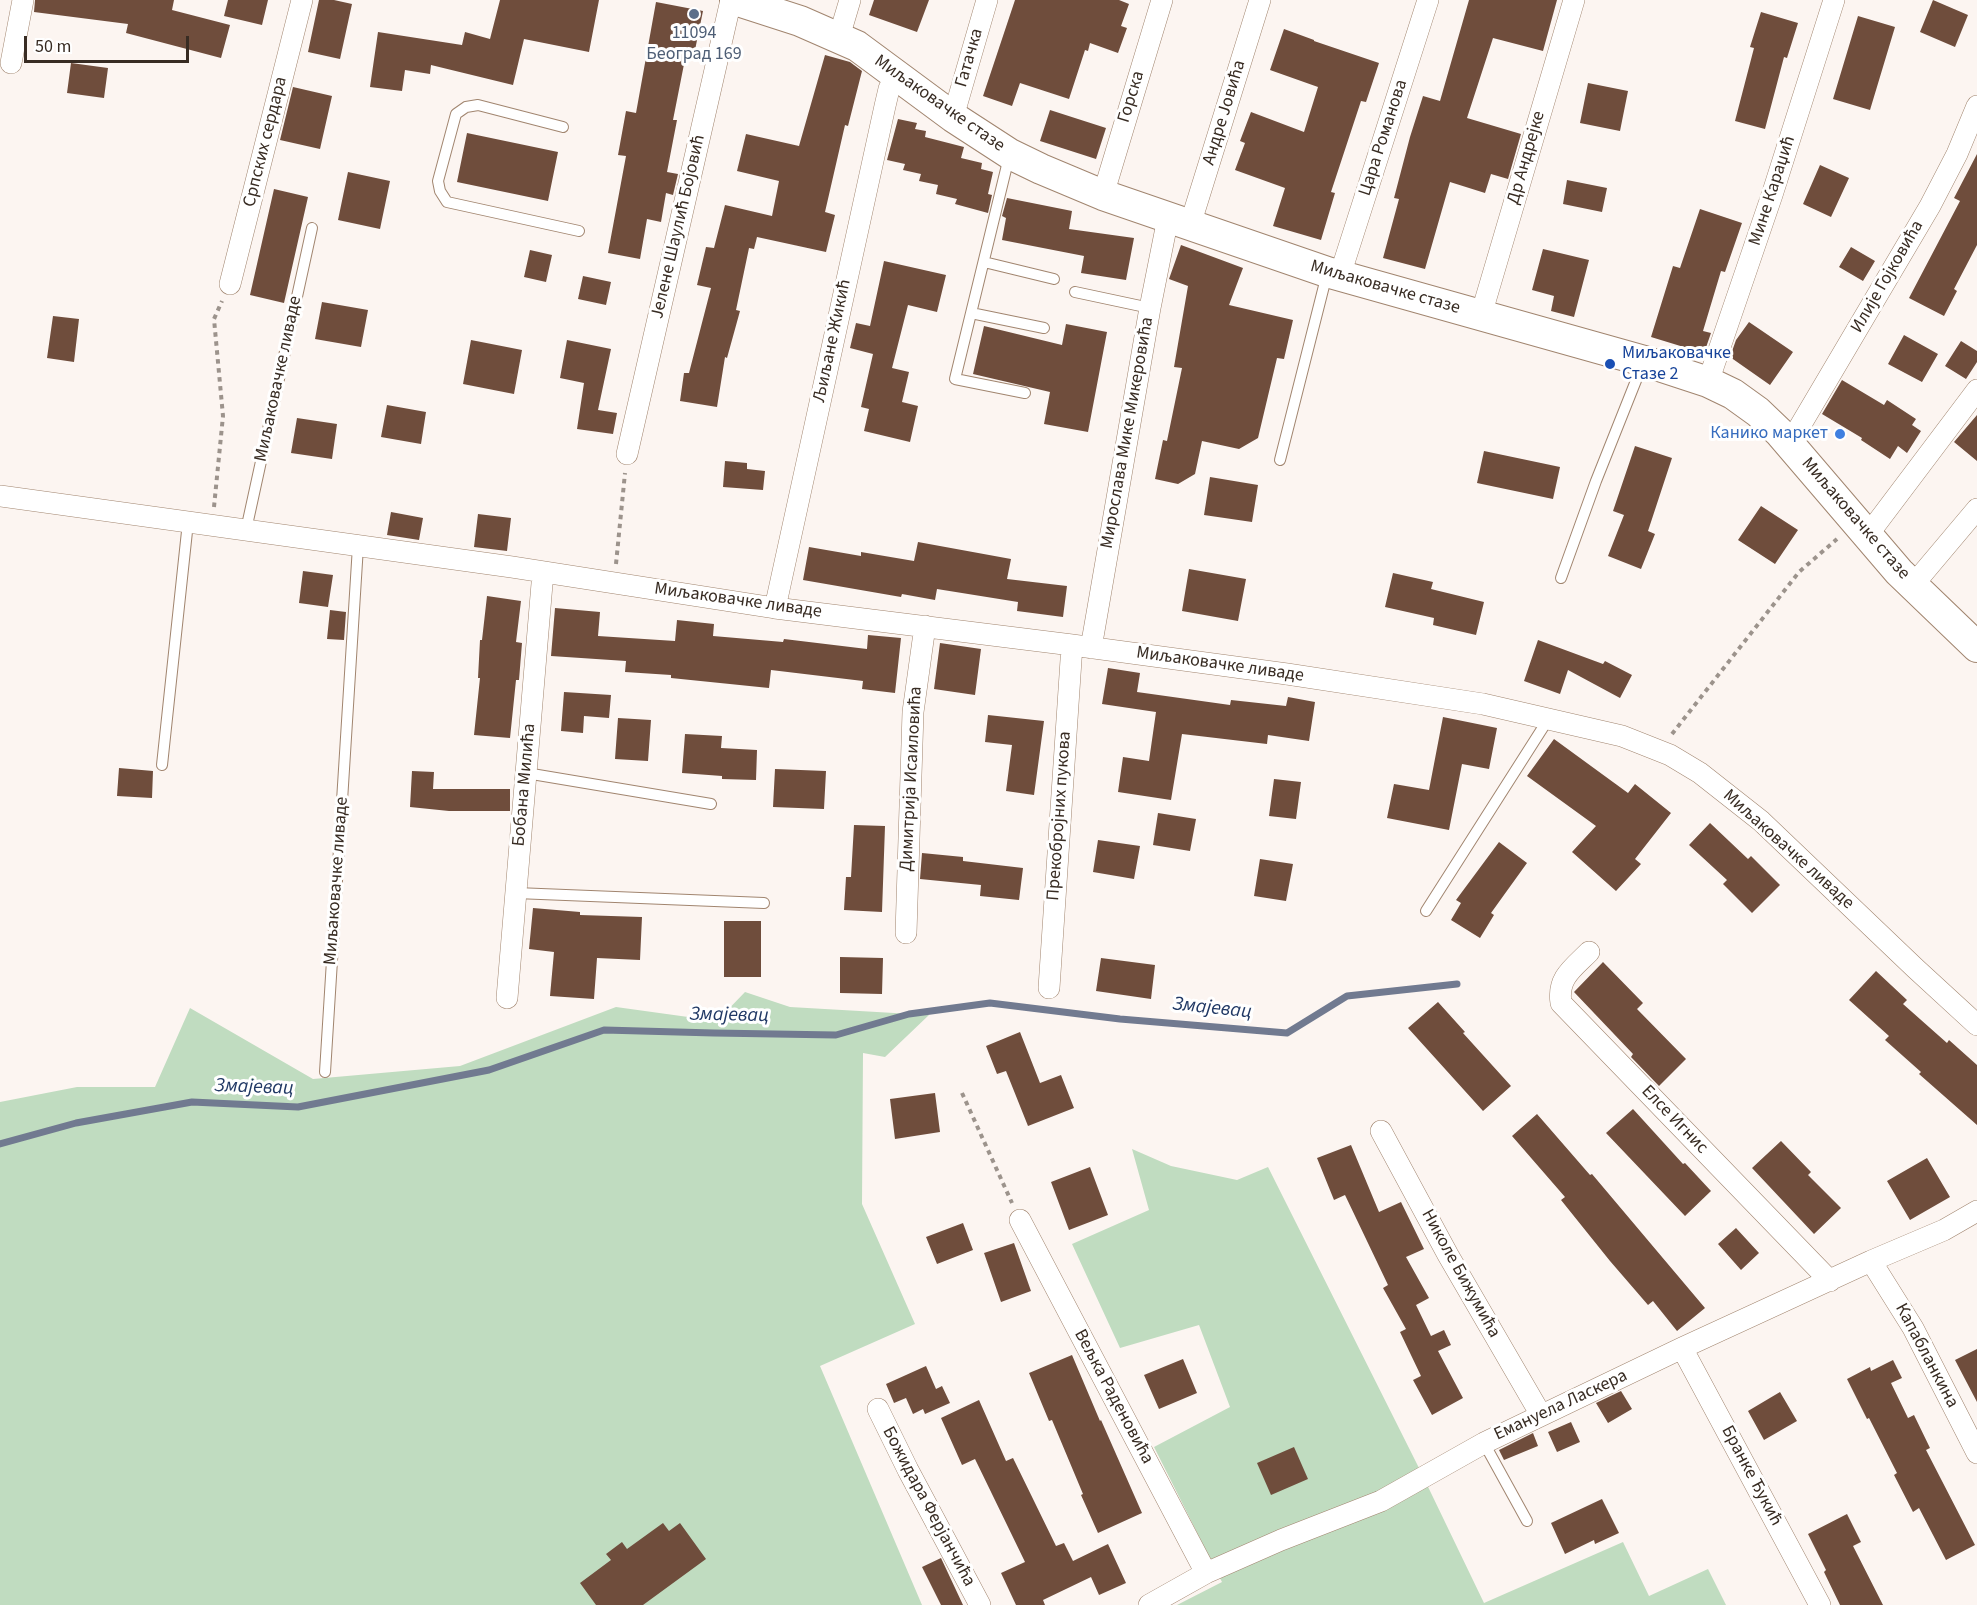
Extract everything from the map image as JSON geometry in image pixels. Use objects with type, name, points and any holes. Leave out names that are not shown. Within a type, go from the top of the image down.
[{"type":"street","points":[[11,63],[23,0]]},
{"type":"street","name":"Српских сердара","points":[[230,284],[302,0]]},
{"type":"street","name":"Миљаковачке стазе","points":[[733,0],[800,21],[857,46],[953,117],[1010,154],[1041,170],[1103,195],[1334,273],[1644,361],[1708,382],[1745,402],[1766,419],[1790,444],[1861,529],[1913,585],[1977,647]]},
{"type":"street","name":"Јелене Шаулић Бојовић","points":[[627,454],[733,0]]},
{"type":"street","points":[[839,37],[850,0]]},
{"type":"street","name":"Гатачка","points":[[953,117],[987,0]]},
{"type":"street","name":"Горска","points":[[1103,195],[1162,0]]},
{"type":"street","name":"Андре Јовића","points":[[1179,222],[1260,0]]},
{"type":"street","name":"Цара Романова","points":[[1334,273],[1428,0]]},
{"type":"street","name":"Др Андрејке","points":[[1481,315],[1574,0]]},
{"type":"street","name":"Мине Караџић","points":[[1708,382],[1772,195],[1834,0]]},
{"type":"street","name":"Љиљане Жикић","points":[[775,608],[882,117],[889,89],[896,74]]},
{"type":"street","name":"Илије Гојковића","points":[[1790,444],[1930,206],[1957,154],[1977,106]]},
{"type":"street","name":"Мирослава Мике Микеровића","points":[[1081,646],[1150,308],[1179,222]]},
{"type":"street","points":[[1861,529],[1977,390]]},
{"type":"street","name":"Миљаковачке ливаде","points":[[0,496],[543,572],[775,608],[1287,674],[1461,700],[1622,736],[1660,750],[1700,774],[1761,821],[1915,969],[1977,1025]]},
{"type":"street","points":[[1913,585],[1977,508]]},
{"type":"street","name":"Бобана Милића","points":[[507,998],[543,572]]},
{"type":"street","name":"Димитрија Исаиловића","points":[[906,933],[913,712],[925,626]]},
{"type":"street","name":"Прекобројних пукова","points":[[1049,988],[1081,646]]},
{"type":"street","name":"Елсе Игнис","points":[[1589,952],[1564,977],[1559,992],[1561,1003],[1830,1281]]},
{"type":"street","name":"Николе Бижумића","points":[[1381,1131],[1448,1255],[1541,1415]]},
{"type":"street","name":"Емануела Ласкера","points":[[1149,1605],[1206,1574],[1281,1540],[1381,1501],[1484,1443],[1541,1415],[1871,1261],[1944,1230],[1977,1210]]},
{"type":"street","name":"Вељка Раденовића","points":[[1020,1220],[1206,1574]]},
{"type":"street","name":"Капабланкина","points":[[1871,1261],[1913,1328],[1977,1453]]},
{"type":"street","name":"Бранке Ђукић","points":[[1682,1348],[1820,1605]]},
{"type":"street","name":"Божидара Ферјанчића","points":[[878,1409],[980,1605]]},
{"type":"lane","points":[[563,127],[478,105],[466,107],[456,114],[438,182],[440,191],[447,202],[579,231]]},
{"type":"lane","points":[[1010,154],[955,379],[1025,393]]},
{"type":"lane","name":"Миљаковачке ливаде","points":[[246,530],[312,228]]},
{"type":"lane","points":[[984,262],[1054,279]]},
{"type":"lane","points":[[1280,460],[1334,273]]},
{"type":"lane","points":[[1075,292],[1150,308]]},
{"type":"lane","points":[[971,313],[1044,328]]},
{"type":"lane","points":[[1561,578],[1596,481],[1644,361]]},
{"type":"lane","points":[[162,765],[188,522]]},
{"type":"lane","name":"Миљаковачке ливаде","points":[[325,1072],[358,546]]},
{"type":"lane","points":[[1425,911],[1549,718]]},
{"type":"lane","points":[[526,773],[711,804]]},
{"type":"lane","points":[[516,893],[764,903]]},
{"type":"lane","points":[[1484,1443],[1527,1521]]},
{"type":"path","points":[[212,526],[223,416],[214,319],[230,284]]},
{"type":"path","points":[[612,582],[618,553],[627,454]]},
{"type":"path","points":[[1660,750],[1799,572],[1861,529]]},
{"type":"path","points":[[962,1093],[1020,1220]]},
{"type":"green space","points":[[745,992],[790,1007],[929,1015],[885,1057],[863,1053],[862,1204],[915,1324],[820,1366],[922,1605],[0,1605],[0,1102],[77,1087],[155,1087],[190,1008],[313,1079],[460,1066],[616,1007],[717,1021]]},
{"type":"green space","points":[[1132,1149],[1171,1166],[1237,1180],[1268,1167],[1484,1603],[1623,1542],[1649,1596],[1708,1569],[1726,1605],[1177,1605],[1222,1582],[1154,1447],[1230,1407],[1199,1325],[1120,1348],[1072,1244],[1149,1210]]},
{"type":"building","points":[[35,0],[174,0],[172,10],[230,25],[221,58],[126,33],[128,24],[34,12]]},
{"type":"building","points":[[228,0],[268,0],[262,25],[224,16]]},
{"type":"building","points":[[319,0],[334,0],[352,4],[340,59],[308,52]]},
{"type":"building","points":[[500,0],[599,0],[589,52],[524,39],[513,85],[431,65],[430,74],[405,70],[402,91],[370,87],[378,32],[462,45],[465,32],[490,39]]},
{"type":"building","points":[[874,0],[929,0],[917,32],[869,15]]},
{"type":"building","points":[[1015,0],[1119,0],[1129,4],[1121,26],[1127,28],[1118,53],[1090,43],[1088,51],[1085,50],[1069,99],[1020,83],[1012,106],[983,96]]},
{"type":"building","points":[[1469,0],[1557,0],[1543,51],[1493,38],[1467,118],[1521,134],[1508,179],[1491,174],[1485,193],[1450,182],[1425,269],[1383,258],[1399,199],[1394,198],[1423,96],[1440,101]]},
{"type":"building","points":[[1933,0],[1968,15],[1955,47],[1920,32]]},
{"type":"building","points":[[656,2],[703,11],[695,50],[687,49],[673,120],[677,120],[667,172],[678,174],[673,195],[666,193],[661,222],[647,219],[640,259],[608,253],[626,156],[618,155],[626,111],[636,113]]},
{"type":"building","points":[[1761,12],[1798,23],[1787,58],[1784,57],[1765,129],[1735,121],[1754,48],[1750,47]]},
{"type":"building","points":[[1858,16],[1895,27],[1870,110],[1833,99]]},
{"type":"building","points":[[1284,29],[1379,63],[1366,102],[1361,101],[1331,192],[1335,193],[1321,240],[1273,226],[1285,188],[1235,170],[1245,143],[1240,141],[1251,112],[1304,132],[1318,87],[1270,70]]},
{"type":"building","points":[[825,55],[850,62],[862,71],[848,126],[845,125],[825,212],[835,215],[826,252],[757,237],[754,249],[749,248],[736,310],[740,311],[727,358],[725,357],[717,407],[680,401],[684,373],[689,373],[711,288],[697,285],[706,247],[714,248],[725,205],[772,216],[779,181],[737,171],[746,134],[799,146]]},
{"type":"building","points":[[71,63],[108,68],[104,98],[67,93]]},
{"type":"building","points":[[1588,83],[1628,91],[1620,131],[1580,123]]},
{"type":"building","points":[[293,87],[332,96],[320,149],[280,140]]},
{"type":"building","points":[[1050,110],[1106,128],[1096,159],[1040,141]]},
{"type":"building","points":[[898,119],[917,123],[915,129],[926,131],[925,137],[964,147],[961,158],[982,163],[981,169],[993,172],[988,194],[992,195],[988,213],[955,204],[957,199],[936,194],[938,185],[919,181],[921,174],[903,170],[905,164],[887,160]]},
{"type":"building","points":[[467,133],[558,152],[548,201],[457,182]]},
{"type":"building","points":[[1977,154],[1977,245],[1954,289],[1957,291],[1944,316],[1909,298],[1960,201],[1954,198]]},
{"type":"building","points":[[1820,165],[1849,178],[1831,217],[1803,204]]},
{"type":"building","points":[[348,172],[390,181],[380,229],[338,220]]},
{"type":"building","points":[[1567,180],[1607,188],[1602,212],[1563,204]]},
{"type":"building","points":[[274,189],[308,197],[284,303],[250,295]]},
{"type":"building","points":[[1007,198],[1072,211],[1069,229],[1134,238],[1126,280],[1081,273],[1084,256],[1002,240],[1006,218],[1002,216]]},
{"type":"building","points":[[1700,209],[1742,223],[1725,272],[1721,271],[1703,331],[1711,333],[1702,359],[1685,354],[1687,348],[1651,337],[1673,266],[1680,268]]},
{"type":"building","points":[[1181,245],[1243,268],[1229,305],[1293,320],[1284,359],[1277,358],[1258,438],[1239,449],[1202,441],[1195,474],[1178,484],[1155,479],[1163,440],[1167,441],[1182,368],[1174,367],[1188,286],[1169,279]]},
{"type":"building","points":[[1851,247],[1875,261],[1863,281],[1839,267]]},
{"type":"building","points":[[1543,249],[1589,260],[1574,317],[1551,311],[1554,296],[1532,290]]},
{"type":"building","points":[[530,250],[552,255],[546,282],[524,277]]},
{"type":"building","points":[[884,261],[946,275],[937,312],[908,305],[892,368],[909,372],[902,402],[918,406],[910,442],[864,431],[869,409],[861,407],[873,354],[850,348],[856,323],[870,326]]},
{"type":"building","points":[[583,276],[611,282],[606,305],[578,299]]},
{"type":"building","points":[[322,302],[368,310],[361,347],[315,339]]},
{"type":"building","points":[[53,316],[79,319],[74,362],[47,358]]},
{"type":"building","points":[[1749,322],[1793,352],[1770,385],[1730,357],[1736,340]]},
{"type":"building","points":[[1066,324],[1107,332],[1088,432],[1044,424],[1050,392],[973,374],[984,326],[1062,345]]},
{"type":"building","points":[[1904,335],[1938,354],[1922,382],[1888,364]]},
{"type":"building","points":[[471,340],[522,350],[514,394],[463,384]]},
{"type":"building","points":[[567,340],[611,349],[598,410],[617,413],[613,434],[577,429],[584,383],[560,378]]},
{"type":"building","points":[[1961,341],[1977,351],[1977,362],[1966,379],[1945,366]]},
{"type":"building","points":[[1842,380],[1884,405],[1887,400],[1916,419],[1912,425],[1921,431],[1907,453],[1898,446],[1890,459],[1861,440],[1862,438],[1822,414]]},
{"type":"building","points":[[387,405],[426,412],[421,444],[381,437]]},
{"type":"building","points":[[1977,415],[1977,461],[1954,442]]},
{"type":"building","points":[[297,418],[337,424],[332,459],[291,453]]},
{"type":"building","points":[[1635,446],[1672,458],[1648,531],[1655,534],[1641,569],[1608,556],[1624,515],[1613,511]]},
{"type":"building","points":[[1484,451],[1560,467],[1553,499],[1477,483]]},
{"type":"building","points":[[725,461],[747,463],[747,469],[765,471],[763,490],[723,487]]},
{"type":"building","points":[[1210,477],[1258,485],[1252,522],[1204,515]]},
{"type":"building","points":[[1761,506],[1798,530],[1775,564],[1738,540]]},
{"type":"building","points":[[391,512],[423,518],[419,540],[387,535]]},
{"type":"building","points":[[478,514],[511,518],[507,551],[474,547]]},
{"type":"building","points":[[918,542],[1011,559],[1007,579],[1067,586],[1063,617],[1017,611],[1018,602],[937,589],[935,600],[902,594],[901,597],[803,580],[809,547],[861,556],[861,552],[914,561]]},
{"type":"building","points":[[1189,569],[1246,579],[1238,621],[1182,611]]},
{"type":"building","points":[[303,571],[333,575],[328,607],[299,603]]},
{"type":"building","points":[[1393,573],[1433,582],[1431,589],[1484,602],[1476,635],[1433,625],[1434,618],[1385,607]]},
{"type":"building","points":[[487,596],[521,601],[516,642],[522,643],[510,738],[474,735],[480,678],[478,678],[480,640],[482,640]]},
{"type":"building","points":[[555,608],[600,612],[598,636],[675,641],[677,620],[714,624],[713,636],[783,642],[784,639],[867,649],[868,635],[901,638],[895,693],[862,689],[863,681],[771,670],[769,688],[671,678],[671,675],[625,672],[626,661],[551,656]]},
{"type":"building","points":[[330,610],[346,612],[344,640],[327,639]]},
{"type":"building","points":[[1538,640],[1603,664],[1605,661],[1632,675],[1620,698],[1568,670],[1560,694],[1524,681]]},
{"type":"building","points":[[940,643],[981,649],[975,695],[934,689]]},
{"type":"building","points":[[1108,668],[1140,673],[1137,692],[1230,705],[1231,700],[1286,706],[1288,697],[1315,702],[1309,741],[1268,735],[1267,744],[1182,734],[1171,800],[1118,792],[1123,757],[1149,761],[1156,712],[1102,704]]},
{"type":"building","points":[[564,692],[611,695],[609,718],[584,716],[583,733],[561,731]]},
{"type":"building","points":[[988,715],[1044,721],[1034,795],[1006,791],[1012,745],[985,742]]},
{"type":"building","points":[[1443,717],[1497,728],[1489,769],[1462,764],[1449,830],[1387,818],[1394,784],[1429,790]]},
{"type":"building","points":[[618,718],[651,720],[648,761],[615,759]]},
{"type":"building","points":[[685,734],[722,736],[721,748],[757,750],[756,780],[722,779],[722,776],[682,773]]},
{"type":"building","points":[[1554,739],[1628,793],[1635,784],[1671,813],[1635,859],[1641,864],[1616,891],[1572,852],[1596,826],[1527,776]]},
{"type":"building","points":[[119,768],[153,771],[152,798],[117,796]]},
{"type":"building","points":[[775,769],[826,771],[824,809],[773,807]]},
{"type":"building","points":[[412,771],[434,772],[433,789],[510,789],[510,811],[449,811],[410,807]]},
{"type":"building","points":[[1274,779],[1301,782],[1296,819],[1269,816]]},
{"type":"building","points":[[1158,813],[1196,819],[1190,851],[1153,845]]},
{"type":"building","points":[[1710,823],[1748,859],[1751,856],[1780,885],[1752,913],[1723,884],[1727,880],[1689,845]]},
{"type":"building","points":[[854,825],[885,826],[882,912],[844,910],[846,877],[851,877]]},
{"type":"building","points":[[1098,840],[1140,846],[1134,879],[1093,872]]},
{"type":"building","points":[[1499,842],[1527,863],[1491,913],[1494,915],[1480,938],[1451,920],[1461,903],[1456,900]]},
{"type":"building","points":[[922,853],[963,857],[963,861],[1023,868],[1019,900],[980,896],[981,885],[920,879]]},
{"type":"building","points":[[1260,859],[1293,864],[1286,901],[1254,896]]},
{"type":"building","points":[[533,908],[580,912],[580,915],[642,917],[640,960],[597,958],[594,999],[550,996],[554,952],[529,949]]},
{"type":"building","points":[[724,921],[761,921],[761,977],[724,977]]},
{"type":"building","points":[[840,957],[883,958],[882,994],[840,993]]},
{"type":"building","points":[[1101,958],[1155,965],[1151,999],[1096,991]]},
{"type":"building","points":[[1603,962],[1643,1003],[1637,1009],[1686,1059],[1659,1086],[1631,1057],[1633,1054],[1574,992]]},
{"type":"building","points":[[1876,971],[1907,1000],[1903,1004],[1947,1043],[1949,1040],[1977,1065],[1977,1125],[1919,1074],[1921,1072],[1885,1040],[1889,1036],[1849,1000]]},
{"type":"building","points":[[1438,1002],[1511,1086],[1483,1111],[1408,1028]]},
{"type":"building","points":[[1020,1032],[1040,1083],[1061,1075],[1074,1108],[1028,1126],[1006,1071],[997,1074],[986,1046]]},
{"type":"building","points":[[935,1093],[940,1132],[895,1139],[890,1099]]},
{"type":"building","points":[[1633,1109],[1711,1191],[1685,1216],[1606,1133]]},
{"type":"building","points":[[1537,1114],[1590,1175],[1592,1174],[1705,1308],[1677,1331],[1653,1301],[1648,1305],[1610,1261],[1561,1200],[1565,1197],[1512,1136]]},
{"type":"building","points":[[1781,1141],[1811,1172],[1808,1175],[1841,1208],[1814,1234],[1752,1168]]},
{"type":"building","points":[[1351,1145],[1379,1212],[1401,1202],[1424,1249],[1406,1257],[1429,1298],[1416,1305],[1431,1336],[1444,1330],[1451,1345],[1438,1351],[1463,1398],[1432,1415],[1413,1380],[1421,1376],[1400,1332],[1406,1329],[1383,1288],[1388,1285],[1345,1195],[1334,1200],[1317,1158]]},
{"type":"building","points":[[1927,1158],[1950,1197],[1910,1220],[1887,1181]]},
{"type":"building","points":[[1090,1167],[1108,1215],[1069,1230],[1051,1182]]},
{"type":"building","points":[[963,1223],[973,1250],[937,1264],[926,1237]]},
{"type":"building","points":[[1736,1228],[1759,1253],[1741,1270],[1718,1244]]},
{"type":"building","points":[[1014,1243],[1031,1291],[1001,1302],[984,1253]]},
{"type":"building","points":[[1977,1349],[1977,1402],[1955,1360]]},
{"type":"building","points":[[1072,1355],[1142,1513],[1098,1533],[1052,1420],[1049,1421],[1029,1373]]},
{"type":"building","points":[[1183,1359],[1197,1393],[1159,1409],[1144,1375]]},
{"type":"building","points":[[1893,1360],[1902,1378],[1891,1383],[1908,1418],[1914,1415],[1930,1448],[1926,1450],[1975,1545],[1946,1560],[1919,1508],[1913,1512],[1894,1475],[1897,1473],[1847,1379],[1870,1367],[1871,1371]]},
{"type":"building","points":[[926,1366],[936,1389],[942,1386],[950,1403],[925,1414],[923,1409],[913,1414],[906,1398],[894,1403],[886,1384]]},
{"type":"building","points":[[1621,1391],[1632,1409],[1608,1423],[1596,1403]]},
{"type":"building","points":[[1780,1392],[1797,1421],[1764,1440],[1748,1411]]},
{"type":"building","points":[[979,1400],[1006,1461],[1013,1458],[1056,1546],[1064,1543],[1073,1561],[1108,1544],[1126,1583],[1099,1595],[1091,1577],[1043,1600],[1045,1605],[1016,1605],[1001,1573],[1025,1562],[975,1459],[962,1465],[941,1418]]},
{"type":"building","points":[[1571,1422],[1580,1442],[1557,1452],[1548,1432]]},
{"type":"building","points":[[1533,1433],[1538,1446],[1504,1460],[1499,1450]]},
{"type":"building","points":[[1294,1447],[1308,1479],[1271,1495],[1257,1463]]},
{"type":"building","points":[[1602,1499],[1619,1533],[1595,1544],[1594,1540],[1565,1554],[1551,1523]]},
{"type":"building","points":[[1847,1514],[1861,1542],[1853,1546],[1883,1605],[1840,1605],[1808,1534]]},
{"type":"building","points":[[663,1523],[669,1531],[680,1523],[706,1559],[643,1605],[596,1605],[580,1583],[611,1560],[606,1554],[622,1542],[627,1549]]},
{"type":"building","points":[[941,1558],[963,1605],[941,1605],[922,1567]]},
{"type":"waterway","name":"Змајевац","points":[[0,1144],[76,1123],[192,1102],[298,1107],[489,1070],[604,1030],[836,1035],[909,1014],[990,1003],[1120,1019],[1287,1033],[1347,996],[1457,984]]},
{"type":"place","name":"11094 Београд 169","points":[[694,14]]},
{"type":"place","name":"Миљаковачке Стазе 2","points":[[1610,364]]},
{"type":"place","name":"Канико маркет","points":[[1840,434]]}]
